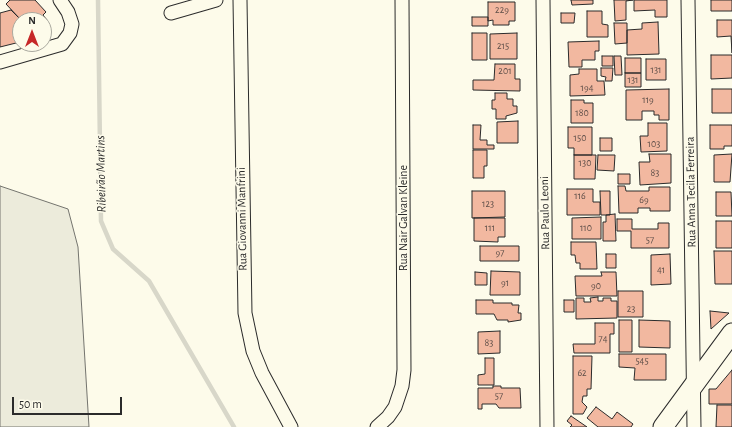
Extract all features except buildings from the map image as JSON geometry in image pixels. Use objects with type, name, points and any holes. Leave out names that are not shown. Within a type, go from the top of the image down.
[{"type":"street","points":[[0,62],[62,44],[70,33],[72,24],[68,12],[60,0]]},
{"type":"street","points":[[171,13],[216,0]]},
{"type":"street","name":"Rua Giovanni Manfrini","points":[[240,0],[245,313],[254,351],[262,373],[291,427]]},
{"type":"street","name":"Rua Nair Galvan Kleine","points":[[377,427],[396,407],[402,386],[404,370],[402,0]]},
{"type":"street","name":"Rua Paulo Leoni","points":[[542,0],[548,427]]},
{"type":"street","name":"Rua Anna Tecila Ferreira","points":[[688,0],[694,427]]},
{"type":"street","points":[[663,427],[732,333]]},
{"type":"shaded area","points":[[0,186],[68,209],[78,247],[89,427],[0,427]]},
{"type":"waterway","name":"Ribeirão Martins","points":[[98,0],[101,221],[113,249],[149,281],[234,427]]}]
